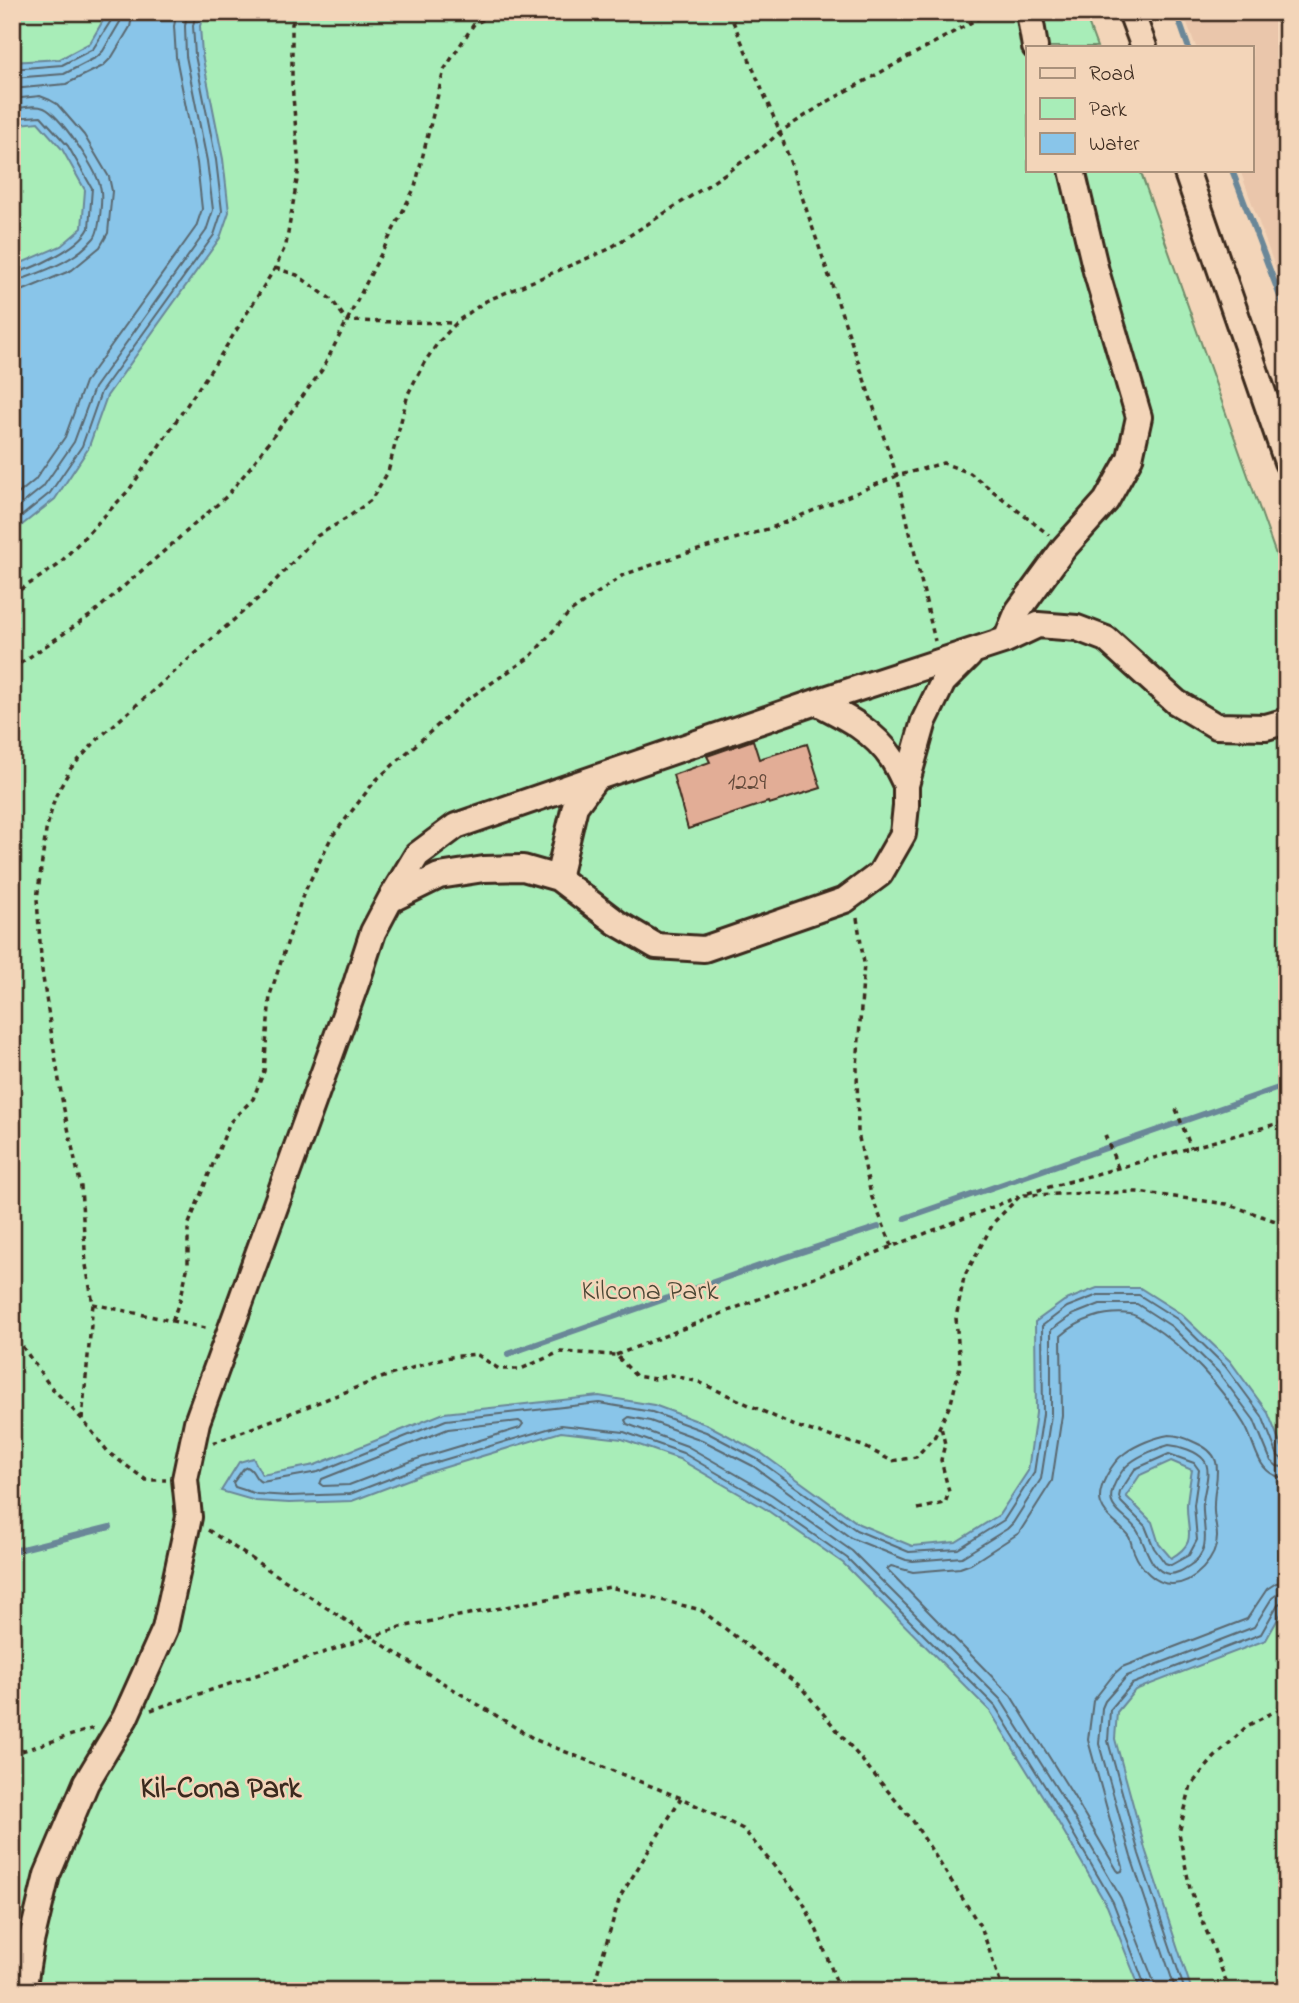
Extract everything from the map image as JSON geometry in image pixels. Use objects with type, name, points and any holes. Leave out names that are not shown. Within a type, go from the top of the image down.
[{"type":"street","points":[[1029,12],[1035,46]]},
{"type":"street","points":[[1131,12],[1143,46]]},
{"type":"street","points":[[1006,640],[1018,611],[1064,548],[1106,501],[1130,458],[1139,417],[1096,271],[1072,172]]},
{"type":"street","points":[[1187,172],[1287,462]]},
{"type":"street","points":[[23,1991],[47,1875],[86,1783],[125,1718],[165,1629],[189,1517],[185,1479],[197,1422],[373,932],[417,855],[456,826],[817,702],[975,651],[1038,625],[1077,628],[1106,639],[1176,702],[1216,726],[1266,727],[1287,721]]},
{"type":"street","points":[[390,900],[439,876],[484,869],[523,868],[558,878],[617,923],[656,946],[704,949],[845,900],[880,874],[903,834],[906,785],[925,721],[943,682],[975,651]]},
{"type":"street","points":[[817,702],[853,721],[874,737],[893,760],[906,785]]},
{"type":"street","points":[[558,878],[575,806],[595,779]]},
{"type":"path","points":[[12,595],[57,566],[129,490],[219,359],[275,268],[286,245],[299,168],[292,84],[292,24],[297,12]]},
{"type":"path","points":[[12,669],[91,615],[227,496],[322,370],[415,187],[444,69],[474,24],[499,12]]},
{"type":"path","points":[[729,12],[779,132],[897,476],[940,662]]},
{"type":"path","points":[[82,1419],[93,1304],[86,1265],[81,1187],[63,1105],[42,971],[37,899],[46,831],[55,797],[71,768],[100,737],[261,596],[317,536],[371,500],[388,472],[408,394],[430,353],[456,323],[486,301],[607,250],[710,184],[762,148],[779,132],[825,103],[990,12]]},
{"type":"path","points":[[275,268],[298,275],[332,300],[347,321]]},
{"type":"path","points":[[347,321],[456,323]]},
{"type":"path","points":[[172,1321],[188,1265],[188,1226],[230,1122],[253,1099],[264,1071],[270,995],[303,895],[331,838],[375,780],[465,701],[530,657],[569,613],[623,575],[771,528],[897,476],[943,463],[970,473],[1064,548]]},
{"type":"path","points":[[853,894],[864,963],[858,1068],[858,1133],[871,1195],[892,1246]]},
{"type":"path","points":[[1176,1109],[1191,1148]]},
{"type":"path","points":[[191,1452],[325,1399],[443,1357],[476,1354],[499,1369],[521,1369],[560,1352],[616,1354],[1021,1195],[1287,1121]]},
{"type":"path","points":[[1105,1135],[1118,1168]]},
{"type":"path","points":[[616,1354],[636,1376],[655,1379],[671,1375],[699,1382],[795,1426],[863,1446],[892,1461],[916,1457],[935,1436],[951,1403],[960,1366],[956,1318],[964,1277],[994,1222],[1021,1195],[1137,1192],[1227,1204],[1287,1226]]},
{"type":"path","points":[[93,1304],[229,1333]]},
{"type":"path","points":[[12,1329],[50,1386],[82,1419],[109,1453],[146,1480],[185,1479]]},
{"type":"path","points":[[918,1509],[945,1503],[948,1492],[941,1460],[945,1444],[940,1425]]},
{"type":"path","points":[[189,1517],[371,1637],[536,1740],[681,1798],[743,1829],[801,1898],[840,1991]]},
{"type":"path","points":[[12,1754],[401,1627],[610,1587],[701,1610],[800,1686],[913,1821],[982,1929],[1003,1991]]},
{"type":"path","points":[[1230,1991],[1190,1889],[1179,1833],[1191,1785],[1247,1726],[1287,1705]]},
{"type":"path","points":[[592,1991],[620,1897],[681,1798]]},
{"type":"shaded area","points":[[1183,12],[1287,12],[1287,300],[1241,172],[1254,172],[1254,46],[1196,46]]},
{"type":"green space","name":"Kilcona Park","points":[[12,12],[1084,12],[1097,46],[1026,46],[1026,172],[1141,172],[1287,586],[1287,1991],[12,1991]]},
{"type":"water","points":[[108,12],[204,12],[200,26],[202,54],[223,159],[229,212],[220,238],[107,396],[88,449],[55,499],[12,533],[12,267],[61,246],[82,228],[85,190],[62,149],[38,122],[12,125],[12,62],[60,59],[90,43]]},
{"type":"water","points":[[1097,1288],[1140,1288],[1181,1314],[1230,1361],[1268,1413],[1287,1460],[1287,1603],[1266,1640],[1135,1690],[1117,1712],[1115,1739],[1146,1852],[1192,1991],[1141,1991],[1107,1906],[990,1711],[843,1563],[764,1508],[679,1459],[622,1439],[561,1432],[423,1474],[352,1501],[256,1501],[221,1491],[239,1462],[253,1458],[262,1475],[315,1465],[444,1413],[599,1396],[654,1405],[708,1425],[761,1453],[859,1524],[912,1546],[956,1542],[999,1515],[1028,1471],[1036,1413],[1035,1322],[1064,1301]],"holes":[[[1171,1461],[1192,1470],[1187,1504],[1188,1541],[1185,1547],[1171,1558],[1159,1544],[1152,1522],[1126,1496],[1140,1475]]]},
{"type":"building","points":[[753,740],[759,759],[807,744],[821,788],[769,804],[768,802],[688,829],[673,775],[710,762],[707,756]]},
{"type":"waterway","points":[[1176,12],[1188,46]]},
{"type":"waterway","points":[[1233,172],[1287,315]]},
{"type":"waterway","points":[[905,1218],[1287,1085]]},
{"type":"waterway","points":[[508,1354],[878,1227]]},
{"type":"waterway","points":[[12,1546],[18,1550],[110,1527]]},
{"type":"district","name":"Kil-Cona Park","points":[[221,1787]]}]
